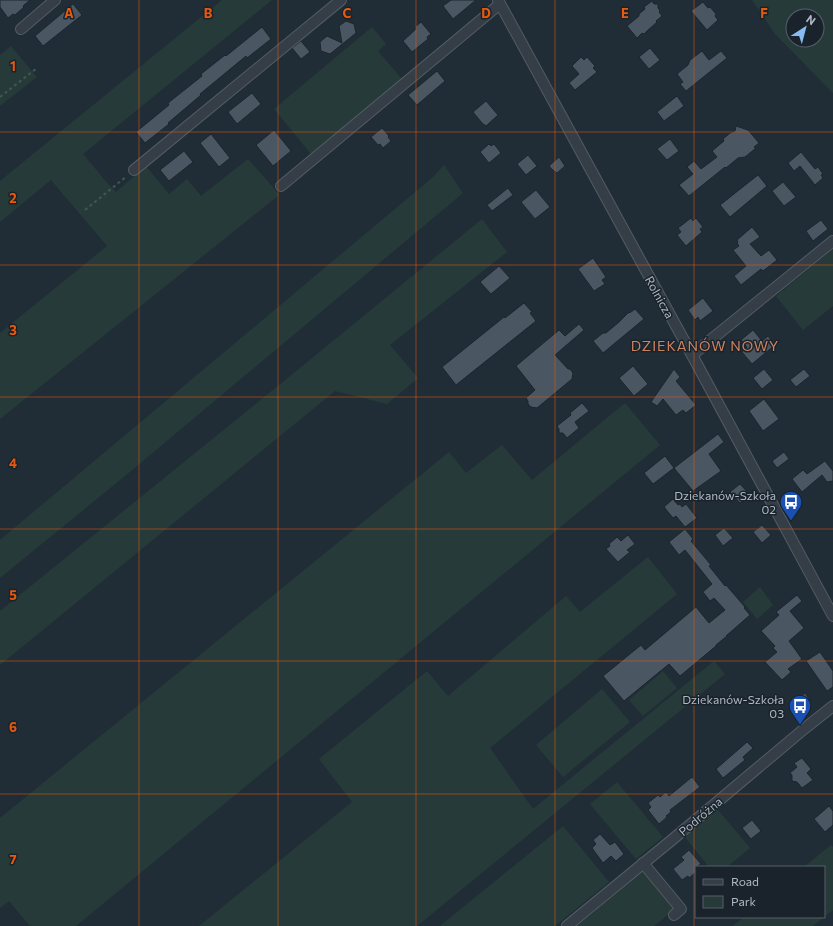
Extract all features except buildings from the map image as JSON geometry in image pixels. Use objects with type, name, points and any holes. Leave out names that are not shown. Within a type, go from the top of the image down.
[{"type":"street","points":[[21,29],[55,0]]},
{"type":"street","points":[[134,170],[341,0]]},
{"type":"street","points":[[281,186],[499,2]]},
{"type":"street","name":"Rolnicza","points":[[499,2],[833,616]]},
{"type":"street","points":[[692,355],[833,241]]},
{"type":"street","name":"Podróżna","points":[[567,926],[833,706]]},
{"type":"street","points":[[643,863],[681,909],[674,915]]},
{"type":"path","points":[[0,97],[37,68]]},
{"type":"path","points":[[85,210],[134,170]]},
{"type":"green space","points":[[222,0],[272,0],[83,154],[116,192],[146,166],[169,194],[187,179],[201,196],[248,159],[279,195],[0,419],[0,333],[107,246],[51,180],[0,222],[0,181]]},
{"type":"green space","points":[[752,0],[833,0],[833,93],[789,48],[825,48],[825,8],[785,8],[785,44],[775,34]]},
{"type":"green space","points":[[372,27],[386,44],[378,51],[402,79],[311,154],[274,109]]},
{"type":"green space","points":[[11,46],[37,77],[0,106],[0,55]]},
{"type":"green space","points":[[444,165],[463,193],[131,471],[0,578],[0,540],[432,178]]},
{"type":"green space","points":[[482,219],[507,252],[390,345],[418,378],[387,404],[335,391],[0,665],[0,611]]},
{"type":"green space","points":[[833,249],[833,306],[803,330],[776,296]]},
{"type":"green space","points":[[625,403],[660,445],[76,926],[30,926],[9,901],[0,908],[0,818],[449,452],[466,473],[502,445],[532,480]]},
{"type":"green space","points":[[648,557],[677,594],[490,748],[533,809],[714,661],[725,674],[417,926],[199,926],[352,802],[319,759],[427,671],[448,696],[566,596],[580,612]]},
{"type":"green space","points":[[760,587],[773,605],[757,619],[743,602]]},
{"type":"green space","points":[[663,671],[677,688],[643,716],[629,700]]},
{"type":"green space","points":[[602,689],[630,722],[563,777],[536,745]]},
{"type":"green space","points":[[617,782],[663,837],[636,859],[590,804]]},
{"type":"green space","points":[[718,810],[750,848],[728,866],[708,866],[685,837]]},
{"type":"green space","points":[[563,826],[609,882],[555,926],[440,926]]},
{"type":"green space","points":[[831,845],[833,847],[833,910],[825,916],[825,866],[805,866]]},
{"type":"green space","points":[[644,871],[675,909],[654,926],[577,926]]},
{"type":"green space","points":[[743,918],[823,918],[813,926],[733,926]]},
{"type":"place","name":"Dziekanów-Szkoła 02","points":[[791,522]]},
{"type":"place","name":"Dziekanów-Szkoła 03","points":[[800,726]]},
{"type":"district","name":"DZIEKANÓW NOWY","points":[[705,345]]}]
